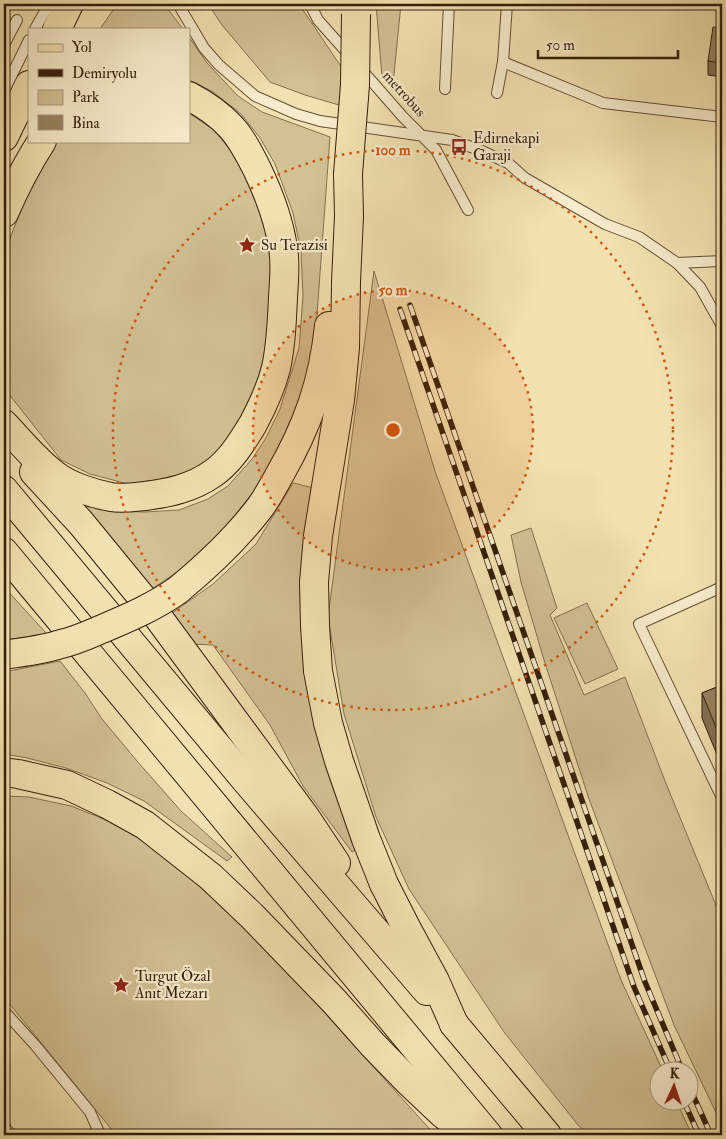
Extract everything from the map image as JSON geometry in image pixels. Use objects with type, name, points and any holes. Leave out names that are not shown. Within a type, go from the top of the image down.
[{"type":"main road","points":[[57,28],[69,4]]},
{"type":"main road","points":[[355,9],[355,85],[348,174],[349,216],[345,348],[340,400],[318,536],[314,582],[318,670],[328,723],[339,762],[366,839],[384,884],[454,1024]]},
{"type":"main road","points":[[4,137],[28,87]]},
{"type":"main road","points":[[4,424],[55,476],[94,493],[112,497],[131,497],[172,492],[194,484],[213,473],[234,453],[260,412],[276,369],[282,318],[284,250],[278,222],[266,188],[249,153],[232,128],[207,106],[190,97]]},
{"type":"main road","points":[[4,213],[29,160],[41,142]]},
{"type":"main road","points":[[4,655],[62,644],[87,636],[138,614],[162,601],[202,570],[245,526],[262,505],[304,429],[316,396],[327,350],[340,211],[348,174]]},
{"type":"main road","points":[[4,436],[81,523],[163,624],[326,846],[372,927]]},
{"type":"main road","points":[[4,490],[176,697],[547,1135]]},
{"type":"main road","points":[[4,552],[488,1135]]},
{"type":"main road","points":[[4,772],[67,786],[108,804],[146,825],[211,877],[252,915],[408,1081],[443,1114],[471,1135]]},
{"type":"lane","points":[[4,9],[7,4]]},
{"type":"lane","points":[[36,28],[49,4]]},
{"type":"lane","points":[[178,4],[204,48],[218,65],[255,96],[296,114],[320,121],[452,140],[508,163],[525,178],[605,224],[639,237],[677,263],[700,287],[722,326]]},
{"type":"lane","name":"metrobus","points":[[310,4],[318,20],[403,117],[436,150],[468,210]]},
{"type":"lane","points":[[445,89],[449,4]]},
{"type":"lane","points":[[497,93],[503,62],[507,4]]},
{"type":"lane","points":[[4,46],[17,20]]},
{"type":"lane","points":[[4,91],[28,42]]},
{"type":"lane","points":[[503,62],[603,103],[722,117]]},
{"type":"lane","points":[[677,263],[722,261]]},
{"type":"lane","points":[[722,587],[639,624],[722,798]]},
{"type":"lane","points":[[4,781],[67,786]]},
{"type":"lane","points":[[4,1011],[35,1045],[90,1112],[98,1130],[98,1135]]},
{"type":"lane","points":[[4,1126],[11,1135]]},
{"type":"green space","points":[[117,4],[164,4],[182,28],[101,28]]},
{"type":"green space","points":[[208,4],[299,4],[344,71],[339,105],[270,82],[222,25]]},
{"type":"green space","points":[[376,4],[401,4],[393,84],[382,77]]},
{"type":"green space","points":[[190,38],[207,63],[238,96],[262,112],[330,137],[314,356],[302,404],[260,484],[222,531],[189,564],[152,589],[85,506],[112,511],[179,510],[208,499],[228,486],[252,459],[266,438],[280,409],[299,348],[303,296],[301,251],[293,213],[275,164],[260,138],[241,114],[213,92],[190,80]]},
{"type":"green space","points":[[190,114],[214,130],[240,162],[258,201],[274,252],[270,340],[259,380],[237,427],[214,458],[179,477],[128,484],[90,474],[61,460],[4,388],[4,253],[46,148],[51,142],[190,142]]},
{"type":"green space","points":[[374,271],[435,471],[621,980],[659,1062],[648,1062],[648,1112],[682,1112],[692,1135],[589,1135],[578,1125],[504,1032],[409,889],[376,817],[344,714],[328,617]]},
{"type":"green space","points":[[293,483],[314,488],[303,573],[360,847],[352,852],[303,786],[270,725],[213,645],[191,644],[172,613],[213,584],[256,544]]},
{"type":"green space","points":[[531,528],[557,608],[550,615],[584,695],[625,677],[722,920],[722,1125],[698,1075],[698,1062],[692,1062],[674,1025],[589,799],[544,660],[521,582],[511,535]]},
{"type":"green space","points":[[4,587],[47,634],[4,640]]},
{"type":"green space","points":[[587,603],[618,669],[585,684],[554,618]]},
{"type":"green space","points":[[60,661],[102,719],[137,761],[181,811],[232,857],[227,861],[144,801],[107,783],[66,768],[4,754],[4,672]]},
{"type":"green space","points":[[4,796],[29,797],[71,806],[124,827],[177,866],[257,938],[435,1135],[179,1135],[112,1130],[4,997]]},
{"type":"building","points":[[713,27],[722,28],[722,63],[708,61]]},
{"type":"building","points":[[722,685],[722,742],[702,693]]},
{"type":"railway","points":[[410,305],[645,982],[679,1062]]},
{"type":"railway","points":[[400,309],[634,987],[667,1062]]},
{"type":"railway","points":[[698,1106],[711,1135]]},
{"type":"railway","points":[[689,1112],[699,1135]]},
{"type":"place","name":"Edirnekapi Garaji","points":[[459,147]]},
{"type":"place","name":"Su Terazisi","points":[[247,245]]},
{"type":"place","name":"Turgut Özal Anıt Mezarı","points":[[121,985]]}]
